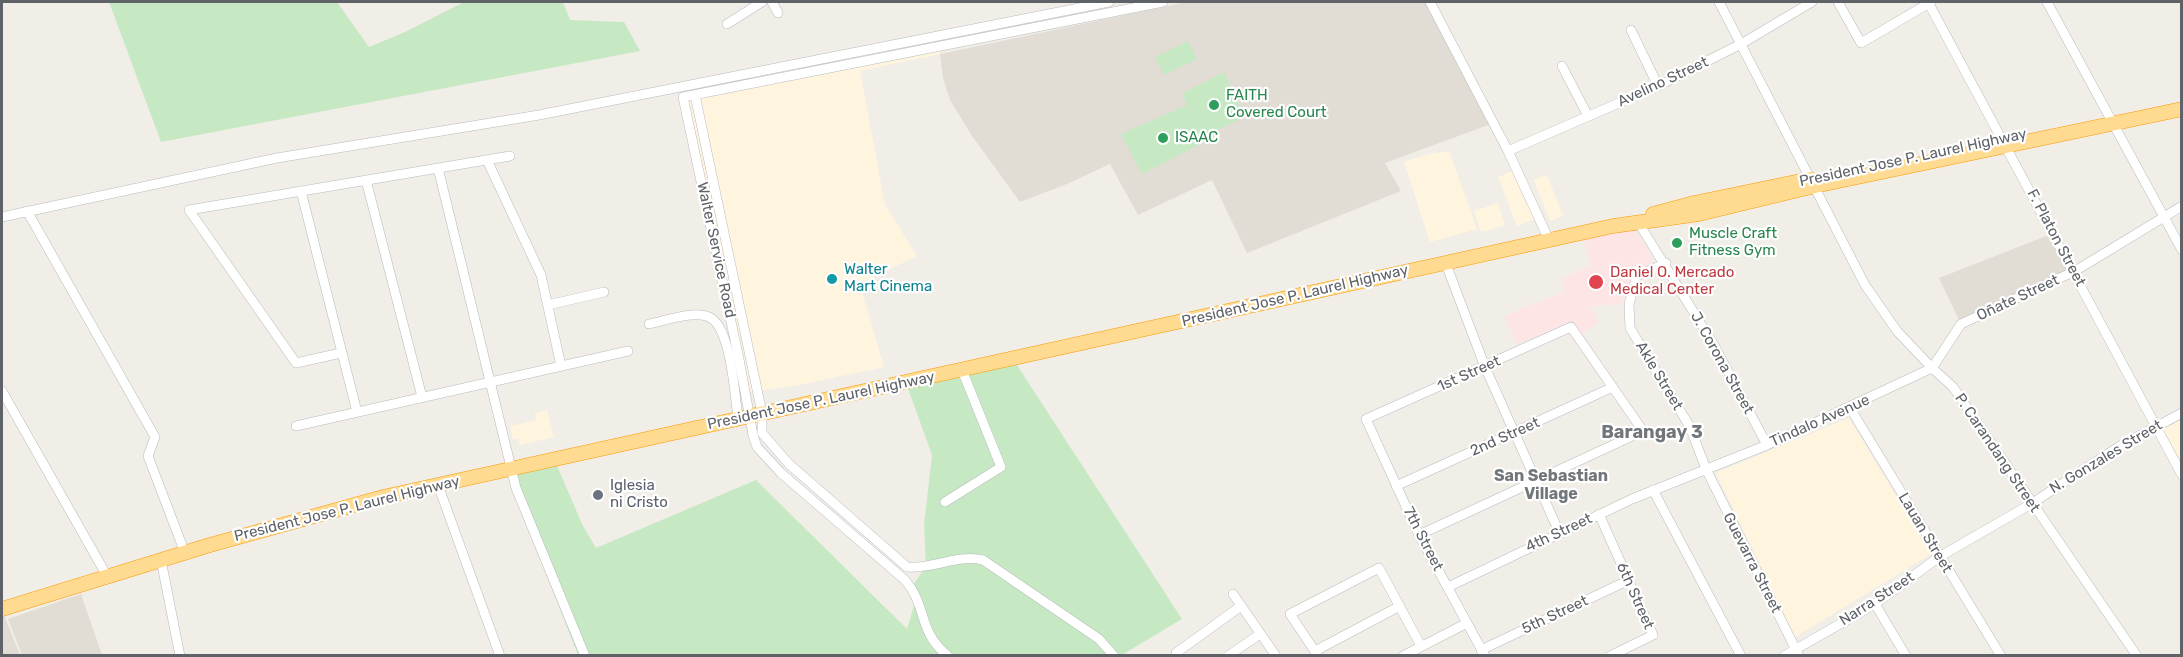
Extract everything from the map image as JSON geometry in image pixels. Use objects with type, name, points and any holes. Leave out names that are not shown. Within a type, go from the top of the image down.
[{"type":"highway","name":"President Jose P. Laurel Highway","points":[[2112,121],[2181,103]]},
{"type":"highway","name":"President Jose P. Laurel Highway","points":[[2,609],[332,510],[511,468],[1642,220],[1699,214],[1813,182],[2112,121],[2181,110]]},
{"type":"street","points":[[728,24],[762,2]]},
{"type":"street","points":[[772,2],[778,13]]},
{"type":"street","points":[[2,217],[278,158],[539,115],[1109,2]]},
{"type":"street","points":[[695,94],[1163,2]]},
{"type":"street","points":[[1430,2],[1508,151],[1549,240]]},
{"type":"street","name":"P. Carandang Street","points":[[1719,2],[1865,285],[1898,331],[1953,387],[2137,656]]},
{"type":"street","name":"Avelino Street","points":[[1508,151],[1658,86],[1741,45],[1812,2]]},
{"type":"street","points":[[1838,2],[1861,44],[1929,2]]},
{"type":"street","name":"F. Platon Street","points":[[1929,2],[2181,475]]},
{"type":"street","points":[[2047,2],[2181,250]]},
{"type":"street","points":[[1631,30],[1658,86]]},
{"type":"street","points":[[1562,66],[1588,116]]},
{"type":"street","name":"Walter Service Road","points":[[695,94],[758,394],[750,415],[683,97],[695,94]]},
{"type":"street","points":[[341,352],[296,363],[189,210],[510,156]]},
{"type":"street","points":[[487,160],[541,275],[561,366]]},
{"type":"street","points":[[438,168],[511,468],[526,519],[584,653],[572,656]]},
{"type":"street","points":[[366,180],[422,397]]},
{"type":"street","points":[[301,191],[357,412]]},
{"type":"street","name":"Oñate Street","points":[[1932,368],[1961,324],[2074,271],[2181,206]]},
{"type":"street","points":[[27,211],[155,438],[148,456],[185,553]]},
{"type":"street","name":"J. Corona Street","points":[[1642,220],[1715,347],[1767,445]]},
{"type":"street","name":"Akle Street","points":[[1666,263],[1637,276],[1629,304],[1630,328],[1690,428],[1706,469]]},
{"type":"street","points":[[1446,264],[1485,367],[1559,532]]},
{"type":"street","points":[[548,305],[604,292]]},
{"type":"street","points":[[649,324],[708,316],[716,321],[750,415],[757,447],[770,462],[900,576],[916,593],[929,637],[948,656]]},
{"type":"street","name":"1st Street","points":[[1366,419],[1571,327],[1613,387]]},
{"type":"street","points":[[297,426],[628,351]]},
{"type":"street","name":"Tindalo Avenue","points":[[1706,469],[1851,408],[1932,368]]},
{"type":"street","points":[[945,502],[1001,467],[962,370]]},
{"type":"street","points":[[1419,535],[1643,431],[1613,387]]},
{"type":"street","name":"2nd Street","points":[[1396,486],[1613,387]]},
{"type":"street","points":[[2,391],[107,576]]},
{"type":"street","name":"Lauan Street","points":[[1851,408],[2001,656]]},
{"type":"street","name":"N. Gonzales Street","points":[[2031,504],[2156,426],[2181,413]]},
{"type":"street","points":[[750,415],[762,433],[789,464],[907,567],[925,566],[970,557],[983,560],[1099,639],[1114,656]]},
{"type":"street","name":"7th Street","points":[[1366,419],[1419,535],[1483,652]]},
{"type":"street","name":"4th Street","points":[[1448,587],[1559,532],[1706,469]]},
{"type":"street","name":"Guevarra Street","points":[[1706,469],[1797,652]]},
{"type":"street","points":[[438,485],[500,656]]},
{"type":"street","points":[[1653,490],[1741,656]]},
{"type":"street","name":"Narra Street","points":[[1784,656],[1797,652],[1875,604],[1940,557],[2031,504]]},
{"type":"street","name":"6th Street","points":[[1599,514],[1653,635],[1610,656]]},
{"type":"street","points":[[161,560],[180,656]]},
{"type":"street","points":[[900,576],[907,567]]},
{"type":"street","points":[[1400,606],[1316,653],[1290,614],[1380,568],[1400,606],[1421,646]]},
{"type":"street","name":"5th Street","points":[[1483,652],[1629,580]]},
{"type":"street","points":[[1233,594],[1276,656]]},
{"type":"street","points":[[1875,604],[1906,656]]},
{"type":"street","points":[[1179,656],[1176,653],[1241,606]]},
{"type":"street","points":[[1403,656],[1467,623]]},
{"type":"street","points":[[1228,656],[1260,634]]},
{"type":"shaded area","points":[[1187,2],[1426,2],[1491,124],[1385,163],[1401,191],[1247,253],[1212,180],[1138,215],[1110,164],[1020,202],[972,136],[950,100],[943,78],[940,54]]},
{"type":"shaded area","points":[[936,38],[940,54],[860,71],[885,205],[917,256],[873,277],[861,288],[884,367],[799,385],[743,393],[677,85]]},
{"type":"shaded area","points":[[1449,151],[1477,229],[1430,242],[1404,162],[1428,154]]},
{"type":"shaded area","points":[[1513,171],[1525,202],[1529,201],[1536,219],[1517,226],[1498,177]]},
{"type":"shaded area","points":[[1547,175],[1563,216],[1550,221],[1534,180]]},
{"type":"shaded area","points":[[1498,203],[1505,225],[1481,232],[1474,211]]},
{"type":"shaded area","name":"Daniel O. Mercado Medical Center","points":[[1634,226],[1653,262],[1633,276],[1627,285],[1621,304],[1591,306],[1598,323],[1582,334],[1573,323],[1516,344],[1504,316],[1565,291],[1561,279],[1591,266],[1582,236]]},
{"type":"shaded area","points":[[2054,233],[2075,271],[1961,324],[1939,278]]},
{"type":"shaded area","points":[[547,410],[554,437],[520,445],[518,438],[513,439],[510,426],[536,420],[535,413]]},
{"type":"shaded area","points":[[2181,413],[2181,475],[2156,426]]},
{"type":"shaded area","points":[[1849,418],[1931,554],[1795,637],[1716,473]]},
{"type":"shaded area","points":[[81,594],[102,655],[22,655],[8,619]]},
{"type":"shaded area","points":[[4,615],[20,655],[2,656],[2,616]]},
{"type":"green space","points":[[109,2],[337,2],[369,47],[405,32],[464,2],[563,2],[570,20],[624,22],[640,51],[161,142]]},
{"type":"green space","points":[[1188,41],[1197,59],[1164,75],[1155,57]]},
{"type":"green space","points":[[1224,72],[1245,117],[1203,137],[1205,142],[1142,174],[1121,134],[1187,105],[1190,111],[1182,93]]},
{"type":"green space","points":[[1013,359],[1182,619],[1122,655],[578,655],[545,571],[511,468],[554,459],[583,526],[596,548],[756,480],[907,629],[917,596],[911,588],[926,566],[924,525],[932,455],[906,383]]},
{"type":"place","name":"FAITH Covered Court","points":[[1214,105]]},
{"type":"place","name":"ISAAC","points":[[1163,138]]},
{"type":"place","name":"Muscle Craft Fitness Gym","points":[[1677,243]]},
{"type":"place","name":"Walter Mart Cinema","points":[[832,279]]},
{"type":"place","name":"Daniel O. Mercado Medical Center","points":[[1596,282]]},
{"type":"place","name":"Iglesia ni Cristo","points":[[598,495]]},
{"type":"district","name":"Barangay 3","points":[[1652,433]]},
{"type":"district","name":"San Sebastian Village","points":[[1551,485]]}]
